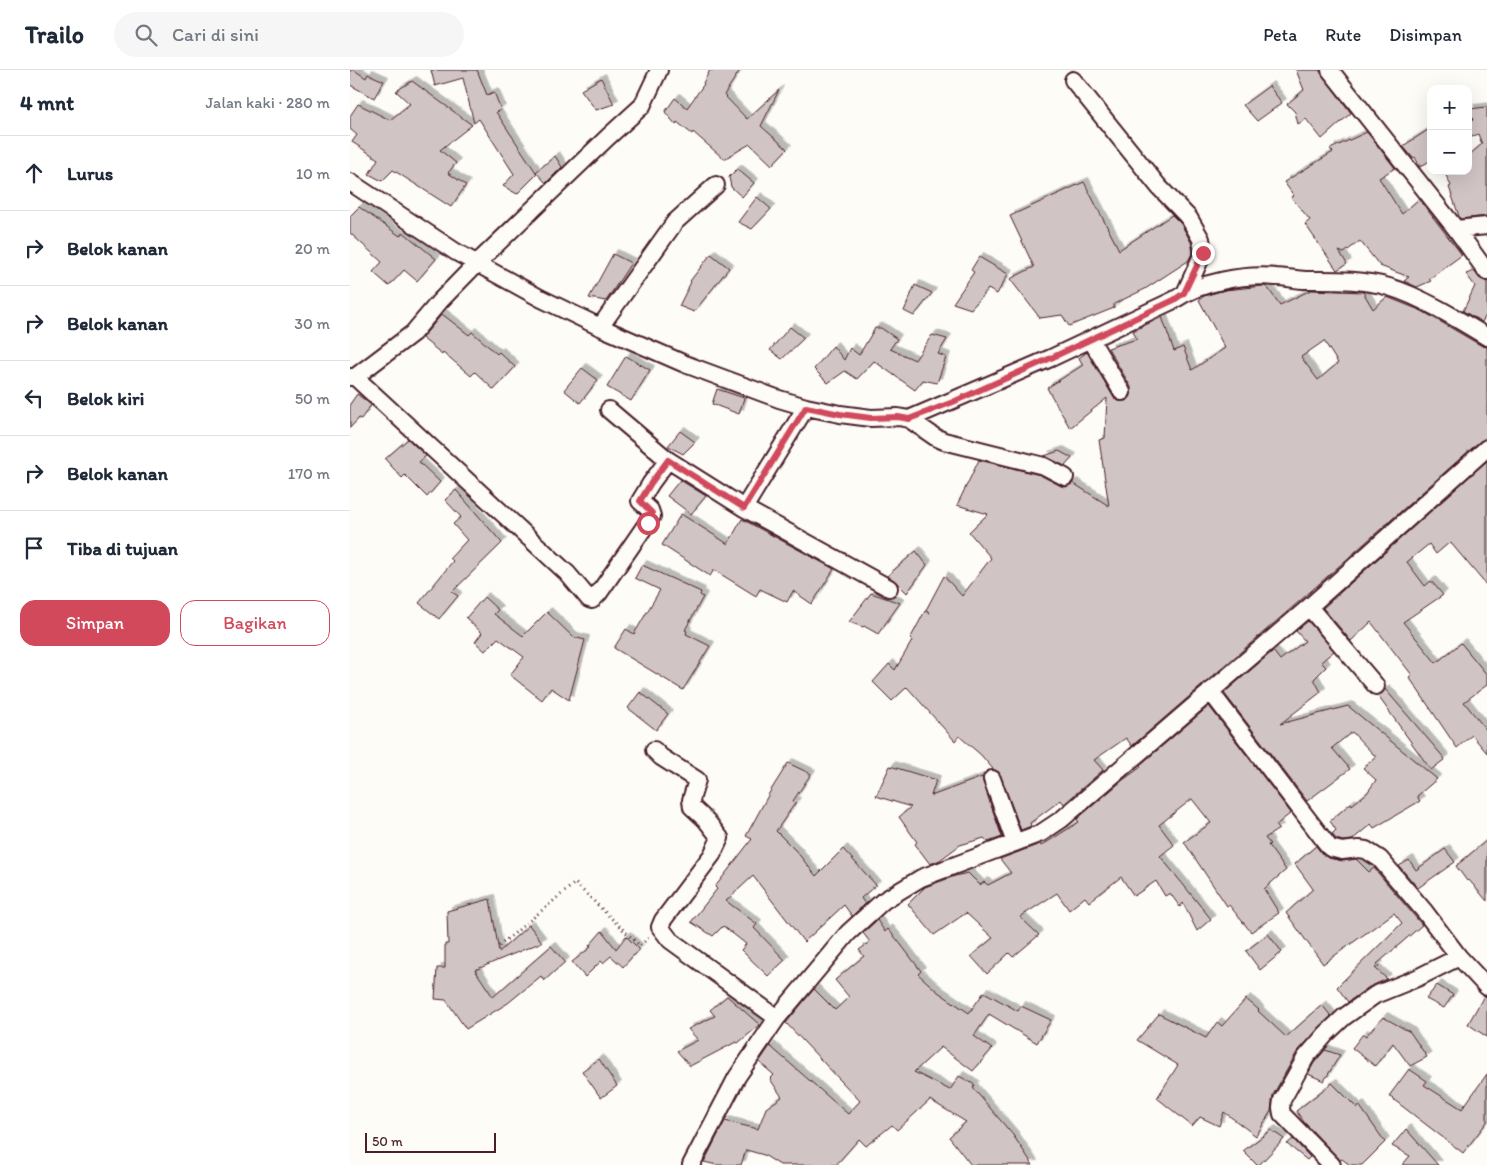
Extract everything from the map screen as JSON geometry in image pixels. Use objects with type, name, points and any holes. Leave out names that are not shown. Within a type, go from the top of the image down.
[{"type":"street","points":[[658,70],[642,106],[476,263],[413,333],[352,377],[567,573],[592,600],[599,594],[652,516],[650,510],[640,501],[668,460]]},
{"type":"street","points":[[1330,70],[1456,229],[1487,272]]},
{"type":"street","points":[[1073,80],[1159,187],[1189,218],[1201,239],[1203,253],[1184,293]]},
{"type":"street","points":[[350,182],[456,252],[540,298],[684,364],[806,407],[871,418],[898,417],[909,419],[944,441],[1044,466],[1065,477]]},
{"type":"street","points":[[600,327],[675,222],[716,185]]},
{"type":"street","points":[[1456,229],[1487,226]]},
{"type":"street","points":[[909,419],[953,402],[1090,340],[1174,300],[1184,293],[1233,278],[1274,276],[1302,280],[1357,280],[1390,287],[1431,306],[1487,337]]},
{"type":"street","points":[[1090,340],[1122,392]]},
{"type":"street","points":[[744,508],[806,407]]},
{"type":"street","points":[[609,410],[668,460],[744,508],[889,588]]},
{"type":"street","points":[[691,1165],[737,1077],[777,1018],[848,933],[883,901],[921,878],[1015,843],[1040,832],[1062,819],[1309,607],[1487,448]]},
{"type":"street","points":[[1309,607],[1376,686]]},
{"type":"street","points":[[1210,691],[1330,848],[1342,851],[1366,850],[1380,860],[1459,957],[1487,987]]},
{"type":"street","points":[[654,750],[661,757],[694,776],[697,780],[691,800],[692,807],[706,820],[720,838],[712,854],[663,920],[660,928],[670,940],[777,1018]]},
{"type":"street","points":[[992,780],[1015,843]]},
{"type":"street","points":[[1332,1165],[1282,1114],[1282,1100],[1306,1057],[1326,1034],[1358,1006],[1375,996],[1459,957]]},
{"type":"path","points":[[499,946],[575,883],[640,946],[660,928]]},
{"type":"building","points":[[350,70],[354,70],[366,78],[368,74],[384,81],[374,98],[350,85]]},
{"type":"building","points":[[431,70],[477,70],[487,95],[494,92],[501,110],[496,112],[537,174],[517,194],[503,186],[514,174],[479,119],[474,123],[463,78],[435,86]]},
{"type":"building","points":[[710,70],[740,70],[724,95],[747,119],[779,90],[761,126],[787,149],[772,165],[750,144],[724,159],[693,132],[692,134],[677,122],[676,125],[665,112],[675,98],[687,108],[704,84]]},
{"type":"building","points":[[1296,70],[1319,70],[1351,113],[1322,139],[1306,119],[1298,124],[1295,112],[1287,104],[1304,90]]},
{"type":"building","points":[[601,78],[614,104],[596,110],[581,90]]},
{"type":"building","points":[[412,81],[472,125],[440,150],[456,163],[448,173],[466,185],[451,207],[393,170],[382,181],[369,174],[378,159],[352,142],[357,135],[350,129],[350,116],[358,104],[390,120],[410,104],[396,91]]},
{"type":"building","points":[[1269,86],[1282,103],[1257,121],[1243,105]]},
{"type":"building","points":[[1487,107],[1487,216],[1460,219],[1449,187],[1451,186],[1446,175],[1472,175],[1472,153],[1482,144],[1478,134],[1472,137],[1472,109]]},
{"type":"building","points":[[1427,131],[1427,163],[1420,167],[1415,157],[1413,158],[1403,146]]},
{"type":"building","points":[[1367,132],[1395,168],[1379,178],[1402,214],[1419,199],[1462,255],[1429,279],[1431,281],[1417,287],[1404,281],[1409,277],[1380,266],[1360,241],[1344,253],[1339,251],[1347,264],[1337,270],[1305,224],[1310,220],[1291,197],[1294,196],[1284,182],[1333,152],[1330,149]]},
{"type":"building","points":[[555,156],[562,167],[546,183],[536,172]]},
{"type":"building","points":[[737,169],[754,183],[742,197],[731,187],[729,177]]},
{"type":"building","points":[[1084,182],[1119,250],[1172,215],[1181,224],[1191,242],[1193,252],[1188,261],[1145,289],[1114,304],[1114,308],[1069,326],[1062,315],[1040,318],[1010,279],[1034,267],[1010,216]]},
{"type":"building","points":[[757,197],[771,209],[752,229],[738,222]]},
{"type":"building","points":[[359,207],[400,236],[403,232],[436,259],[417,281],[404,270],[389,286],[373,272],[382,262],[350,233],[350,216]]},
{"type":"building","points":[[613,254],[631,263],[606,301],[589,298]]},
{"type":"building","points":[[711,254],[729,268],[694,312],[679,306],[690,281]]},
{"type":"building","points":[[979,257],[1008,274],[997,294],[988,289],[971,309],[953,303],[974,272],[971,270]]},
{"type":"building","points":[[1474,271],[1479,278],[1487,282],[1487,314],[1482,322],[1463,311],[1475,286],[1466,274]]},
{"type":"building","points":[[915,285],[932,293],[914,316],[904,311]]},
{"type":"building","points":[[1267,287],[1280,305],[1311,290],[1363,292],[1373,309],[1387,297],[1422,311],[1482,346],[1487,347],[1487,438],[1480,441],[1132,746],[1126,738],[1094,760],[1103,770],[1064,804],[1061,800],[1030,823],[1031,826],[1021,830],[999,772],[993,769],[981,755],[959,736],[955,741],[907,687],[892,701],[873,682],[889,664],[895,670],[912,641],[910,639],[925,611],[930,613],[926,610],[944,576],[962,596],[991,558],[969,532],[988,514],[957,505],[979,460],[1040,475],[1061,486],[1066,487],[1073,483],[1109,506],[1099,440],[1105,438],[1107,398],[1070,428],[1047,388],[1083,365],[1079,358],[1087,352],[1114,398],[1118,401],[1127,401],[1131,396],[1131,387],[1108,348],[1137,339],[1133,331],[1162,317],[1174,351],[1183,347],[1192,370],[1225,348],[1199,300],[1204,296],[1225,290]],"holes":[[[1324,341],[1338,363],[1318,380],[1301,357]]]},
{"type":"building","points":[[442,314],[469,335],[472,332],[497,354],[499,352],[515,367],[494,390],[475,372],[471,376],[443,352],[442,354],[422,338]]},
{"type":"building","points":[[790,327],[804,338],[782,359],[770,350]]},
{"type":"building","points":[[875,328],[881,328],[897,339],[890,349],[915,360],[932,335],[947,339],[938,354],[946,357],[937,383],[923,380],[915,390],[874,361],[857,379],[845,371],[828,383],[814,369],[833,346],[844,360],[850,348],[859,355]]},
{"type":"building","points":[[626,356],[650,370],[631,401],[607,387]]},
{"type":"building","points":[[582,368],[598,380],[580,403],[564,390]]},
{"type":"building","points":[[717,389],[744,398],[739,414],[712,404]]},
{"type":"building","points":[[357,394],[371,405],[361,419],[359,418],[350,428],[350,404]]},
{"type":"building","points":[[680,431],[695,442],[683,454],[668,446]]},
{"type":"building","points":[[408,439],[426,456],[419,462],[440,482],[427,497],[405,475],[402,478],[385,459]]},
{"type":"building","points":[[1059,451],[1072,458],[1065,466],[1044,456]]},
{"type":"building","points":[[1487,461],[1487,586],[1450,542],[1436,554],[1429,544],[1407,562],[1425,586],[1431,581],[1443,595],[1403,622],[1436,663],[1461,643],[1487,675],[1487,685],[1464,702],[1487,731],[1487,753],[1472,735],[1457,748],[1409,677],[1412,675],[1371,622],[1351,641],[1323,608]]},
{"type":"building","points":[[680,480],[706,496],[691,514],[667,496]]},
{"type":"building","points":[[456,490],[502,543],[452,592],[458,596],[439,619],[419,603],[453,561],[450,558],[467,540],[453,524],[461,517],[445,500]]},
{"type":"building","points":[[681,514],[728,544],[742,519],[834,569],[812,604],[793,591],[787,602],[760,589],[756,596],[714,570],[710,576],[662,545]]},
{"type":"building","points":[[916,551],[927,565],[907,593],[887,576]]},
{"type":"building","points":[[642,565],[701,592],[700,595],[703,597],[685,630],[687,631],[686,634],[710,646],[683,690],[614,648],[626,629],[634,634],[660,590],[635,578]]},
{"type":"building","points":[[871,593],[900,603],[878,634],[864,626],[849,622]]},
{"type":"building","points":[[484,597],[498,610],[494,614],[523,636],[547,612],[573,637],[585,640],[569,700],[551,688],[542,700],[510,675],[524,657],[498,638],[485,651],[475,642],[482,633],[466,618]]},
{"type":"building","points":[[1308,621],[1334,651],[1321,662],[1326,667],[1314,679],[1321,692],[1280,724],[1348,706],[1437,779],[1417,796],[1420,801],[1374,828],[1371,824],[1352,840],[1343,841],[1336,839],[1332,834],[1336,830],[1330,821],[1351,803],[1352,805],[1367,793],[1376,780],[1363,768],[1376,757],[1352,732],[1332,748],[1350,769],[1307,801],[1224,693],[1273,651],[1280,660],[1305,641],[1296,631]]},
{"type":"building","points":[[1385,689],[1445,759],[1431,770],[1378,696]]},
{"type":"building","points":[[640,692],[668,714],[656,730],[628,708]]},
{"type":"building","points":[[1209,706],[1291,813],[1276,825],[1279,829],[1265,838],[1286,870],[1264,889],[1279,913],[1251,932],[1229,905],[1227,906],[1184,842],[1211,823],[1192,799],[1159,825],[1174,845],[1160,856],[1211,919],[1197,931],[1183,903],[1180,907],[1170,893],[1165,896],[1156,881],[1134,896],[1121,877],[1089,902],[1085,897],[1069,910],[1057,893],[1020,917],[1039,935],[1013,957],[1009,953],[987,974],[971,956],[993,938],[966,913],[934,935],[908,904],[925,887],[955,876],[968,873],[980,885],[984,882],[988,885],[1011,873],[1000,859],[1040,844],[1041,846],[1079,822],[1077,819],[1141,767],[1140,765]]},
{"type":"building","points":[[788,763],[811,774],[793,801],[796,802],[776,831],[797,852],[816,876],[843,849],[876,885],[861,898],[865,904],[852,916],[844,905],[804,942],[753,876],[726,901],[757,924],[754,928],[785,960],[768,976],[741,950],[746,944],[723,926],[713,936],[691,922],[752,839],[746,836]]},
{"type":"building","points":[[890,766],[936,780],[931,796],[982,777],[1002,837],[988,842],[984,838],[960,845],[940,860],[930,864],[915,844],[917,842],[899,817],[911,807],[876,796]]},
{"type":"building","points":[[1487,840],[1487,901],[1469,880],[1467,881],[1456,866]]},
{"type":"building","points":[[1316,846],[1328,858],[1343,861],[1356,859],[1369,872],[1374,868],[1422,925],[1377,964],[1379,966],[1375,968],[1387,979],[1369,987],[1348,1002],[1337,987],[1402,923],[1394,913],[1323,964],[1286,913],[1313,889],[1295,864]]},
{"type":"building","points":[[1445,849],[1455,862],[1418,888],[1399,866],[1409,860],[1416,870]]},
{"type":"building","points":[[490,899],[499,952],[529,925],[542,942],[475,970],[493,997],[551,946],[565,962],[544,981],[541,976],[508,1003],[466,1029],[446,1000],[435,999],[437,968],[445,968],[445,944],[448,944],[447,911]]},
{"type":"building","points":[[877,920],[885,932],[888,929],[899,942],[921,971],[918,974],[938,992],[969,1013],[984,992],[1018,1011],[1021,1006],[1051,1020],[1037,1043],[989,1014],[974,1036],[992,1049],[973,1071],[941,1047],[914,1072],[950,1090],[959,1076],[975,1085],[973,1088],[1013,1135],[1033,1165],[971,1165],[949,1137],[966,1122],[930,1100],[897,1130],[892,1125],[866,1146],[859,1139],[836,1165],[780,1165],[764,1155],[746,1150],[741,1165],[717,1165],[704,1162],[725,1121],[758,1129],[766,1108],[782,1097],[770,1079],[774,1075],[759,1062],[770,1046],[848,1114],[860,1101],[786,1023],[814,989],[835,1010],[849,997],[835,980],[864,956],[859,950],[870,942],[863,933]]},
{"type":"building","points":[[602,931],[616,949],[626,936],[639,949],[623,967],[611,956],[603,963],[601,961],[585,977],[572,962],[591,947],[589,946]]},
{"type":"building","points":[[1268,934],[1282,952],[1260,970],[1246,951]]},
{"type":"building","points":[[1437,985],[1453,995],[1444,1008],[1426,999]]},
{"type":"building","points":[[727,996],[760,1025],[738,1043],[736,1042],[690,1066],[677,1051],[698,1040],[688,1029],[715,1016],[710,1010]]},
{"type":"building","points":[[1484,996],[1487,997],[1487,1037],[1468,1024]]},
{"type":"building","points":[[1246,999],[1286,1037],[1322,1005],[1331,1016],[1297,1052],[1273,1095],[1271,1111],[1256,1136],[1224,1112],[1219,1126],[1200,1117],[1192,1126],[1157,1098],[1178,1065],[1137,1040],[1159,1014],[1206,1038],[1217,1022],[1222,1026]]},
{"type":"building","points":[[1383,1017],[1410,1032],[1427,1057],[1410,1066],[1393,1043],[1375,1066],[1352,1048],[1363,1034],[1366,1036]]},
{"type":"building","points":[[1325,1050],[1340,1055],[1324,1081],[1308,1074]]},
{"type":"building","points":[[599,1059],[617,1086],[601,1098],[582,1071]]},
{"type":"building","points":[[1409,1069],[1427,1081],[1424,1085],[1462,1109],[1487,1074],[1487,1122],[1463,1153],[1389,1096]]},
{"type":"building","points":[[1332,1083],[1357,1108],[1359,1105],[1385,1142],[1362,1165],[1350,1165],[1342,1159],[1340,1160],[1296,1111]]},
{"type":"building","points":[[1406,1129],[1438,1165],[1402,1165],[1410,1156],[1392,1146]]},
{"type":"building","points":[[1271,1130],[1284,1139],[1257,1165],[1243,1151]]},
{"type":"building","points":[[1293,1139],[1310,1157],[1307,1160],[1287,1144]]},
{"type":"route","points":[[648,523],[652,513],[640,501],[668,460],[744,508],[806,407],[871,418],[898,417],[909,419],[953,402],[1174,300],[1184,293],[1203,253]]}]
